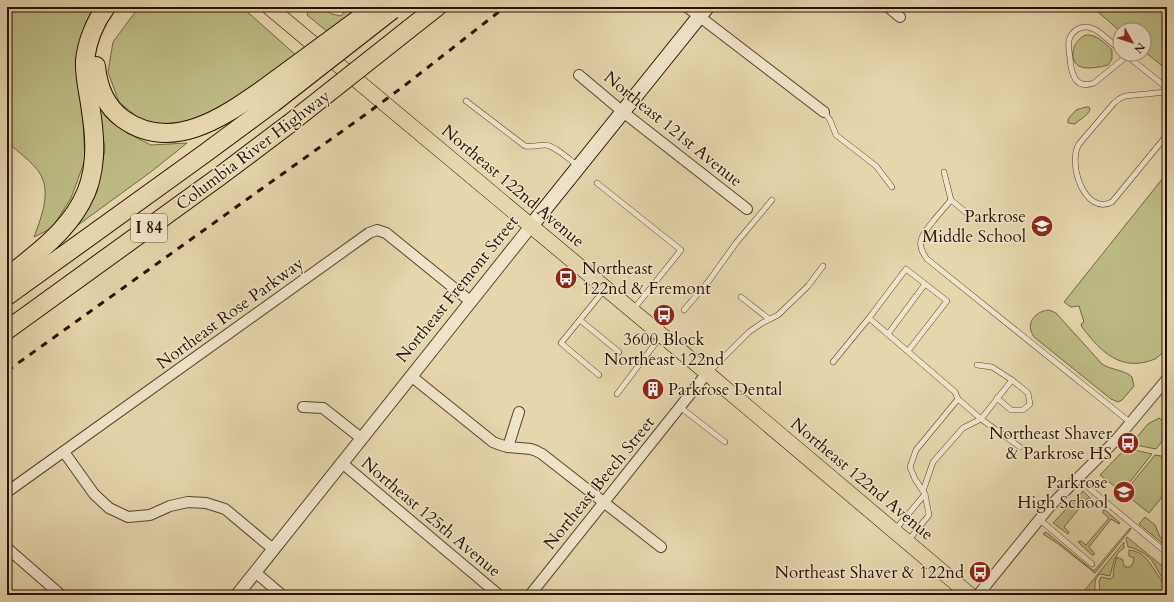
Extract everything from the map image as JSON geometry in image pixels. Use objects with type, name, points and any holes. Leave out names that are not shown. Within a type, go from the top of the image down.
[{"type":"highway","points":[[7,277],[57,236],[75,213],[88,188],[94,162],[95,147],[92,111],[85,71],[86,59],[92,34],[106,7]]},
{"type":"highway","points":[[120,7],[101,41],[96,65],[97,78],[101,90],[109,105],[120,117],[131,125],[145,131],[158,133],[169,133],[192,129],[267,97],[387,8]]},
{"type":"highway","name":"Columbia River Highway","points":[[7,330],[220,176],[289,124],[437,7]]},
{"type":"highway","name":"Columbia River Highway","points":[[7,296],[199,158],[267,97]]},
{"type":"main road","name":"Northeast 122nd Avenue","points":[[269,7],[708,373],[970,595]]},
{"type":"main road","name":"Northeast Fremont Street","points":[[531,226],[704,12]]},
{"type":"street","points":[[686,7],[704,12],[824,112]]},
{"type":"street","points":[[888,7],[900,17]]},
{"type":"street","name":"Northeast 121st Avenue","points":[[579,75],[747,209]]},
{"type":"street","name":"Northeast Fremont Street","points":[[237,595],[531,226]]},
{"type":"street","name":"Northeast Rose Parkway","points":[[7,492],[369,233],[377,230],[386,233],[470,301]]},
{"type":"street","name":"Northeast Beech Street","points":[[530,595],[708,373]]},
{"type":"street","points":[[411,376],[493,442],[508,447],[536,450],[661,547]]},
{"type":"street","points":[[978,595],[1051,505],[1131,423],[1167,379]]},
{"type":"street","points":[[303,407],[323,408],[361,438]]},
{"type":"street","points":[[508,447],[519,412]]},
{"type":"street","points":[[64,452],[94,494],[109,508],[128,517],[150,515],[170,506],[188,502],[206,503],[225,509],[273,549]]},
{"type":"street","name":"Northeast 125th Avenue","points":[[342,463],[499,595]]},
{"type":"street","points":[[7,548],[61,595]]},
{"type":"street","points":[[255,572],[282,595]]},
{"type":"lane","points":[[1112,44],[1094,29],[1089,27],[1079,28],[1074,31],[1069,40],[1071,68],[1074,76],[1080,83],[1090,85],[1094,84],[1118,62]]},
{"type":"lane","points":[[1135,62],[1167,88]]},
{"type":"lane","points":[[1167,92],[1125,96],[1114,103],[1079,144],[1076,151],[1074,159],[1079,184],[1082,190],[1098,204],[1108,204],[1112,202],[1167,134]]},
{"type":"lane","points":[[466,101],[525,146],[550,146],[579,167]]},
{"type":"lane","points":[[824,112],[830,120],[836,135],[876,166],[892,187]]},
{"type":"lane","points":[[944,172],[951,200],[969,215]]},
{"type":"lane","points":[[597,184],[680,250],[632,311]]},
{"type":"lane","points":[[684,310],[708,282],[757,216],[772,200]]},
{"type":"lane","points":[[951,200],[924,233],[921,239],[920,247],[922,253],[927,259],[1131,423]]},
{"type":"lane","points":[[747,209],[757,216]]},
{"type":"lane","points":[[708,373],[749,332],[778,315],[808,286],[823,266]]},
{"type":"lane","points":[[834,362],[906,269],[947,301],[908,352]]},
{"type":"lane","points":[[888,334],[925,284]]},
{"type":"lane","points":[[600,375],[561,343],[606,289]]},
{"type":"lane","points":[[741,297],[769,319]]},
{"type":"lane","points":[[869,318],[954,392],[958,399],[981,419],[1020,447]]},
{"type":"lane","points":[[580,320],[619,352]]},
{"type":"lane","points":[[617,394],[661,335]]},
{"type":"lane","points":[[977,365],[992,367],[1012,380],[1028,393],[1030,404],[1023,410],[1011,410],[997,398]]},
{"type":"lane","points":[[894,531],[924,492],[933,462],[963,428],[981,419],[1012,380]]},
{"type":"lane","points":[[907,542],[929,515],[924,492],[910,467],[916,450],[958,399]]},
{"type":"lane","points":[[680,407],[725,442]]},
{"type":"lane","points":[[1077,478],[1167,553]]},
{"type":"lane","points":[[1039,520],[1092,564]]},
{"type":"shaded area","points":[[7,7],[97,7],[86,22],[76,63],[83,122],[85,160],[71,198],[52,228],[34,237],[45,201],[44,183],[41,175],[35,167],[7,142]]},
{"type":"shaded area","points":[[139,7],[242,7],[297,56],[258,85],[211,112],[170,127],[141,120],[119,102],[108,72],[113,42]]},
{"type":"shaded area","points":[[320,7],[332,14],[341,16],[348,7],[363,7],[329,33],[307,15],[308,13],[302,8]]},
{"type":"shaded area","points":[[1103,7],[1164,7],[1167,9],[1167,70],[1152,58],[1152,22],[1112,22],[1112,24],[1098,12]]},
{"type":"shaded area","points":[[1090,35],[1097,37],[1112,50],[1112,59],[1108,65],[1085,68],[1075,63],[1073,54],[1075,45],[1082,37]]},
{"type":"shaded area","points":[[98,107],[127,133],[151,145],[187,143],[152,171],[78,225],[97,192],[105,149]]},
{"type":"shaded area","points":[[1089,107],[1090,109],[1086,116],[1075,124],[1068,123],[1068,119],[1076,110]]},
{"type":"shaded area","points":[[1167,173],[1167,350],[1155,359],[1143,363],[1122,361],[1112,357],[1104,351],[1089,336],[1081,324],[1084,322],[1079,306],[1071,307],[1064,302]]},
{"type":"shaded area","points":[[1048,310],[1056,313],[1102,364],[1126,373],[1132,377],[1134,386],[1122,400],[1118,402],[1111,399],[1034,337],[1030,328],[1032,319],[1039,313]]},
{"type":"shaded area","points":[[1159,418],[1167,424],[1167,435],[1156,449],[1131,444],[1148,424]]},
{"type":"shaded area","points":[[1126,448],[1152,454],[1122,492],[1100,475]]},
{"type":"shaded area","points":[[1155,455],[1167,457],[1167,491],[1149,513],[1124,493]]},
{"type":"shaded area","points":[[1083,491],[1093,502],[1088,498],[1064,527],[1069,532],[1068,534],[1053,523]]},
{"type":"shaded area","points":[[1103,510],[1105,510],[1120,523],[1119,524],[1111,519],[1089,547],[1095,554],[1092,555],[1078,542],[1081,541],[1086,545],[1109,518],[1103,513]]},
{"type":"shaded area","points":[[1145,517],[1155,525],[1160,537],[1167,543],[1167,547],[1139,524]]},
{"type":"shaded area","points":[[1130,528],[1131,529],[1095,573],[1057,543],[1043,534],[1046,532],[1094,571]]},
{"type":"shaded area","points":[[1127,537],[1167,570],[1167,583],[1153,562],[1145,554],[1128,547]]},
{"type":"shaded area","points":[[1124,542],[1124,548],[1116,557],[1110,576],[1100,574],[1096,579],[1095,591],[1089,595],[1081,595]]},
{"type":"shaded area","points":[[1129,550],[1142,555],[1147,559],[1167,586],[1167,595],[1096,595],[1100,589],[1099,582],[1101,577],[1110,579],[1113,577],[1117,557],[1123,560],[1125,567],[1130,567],[1133,563],[1134,558],[1129,556]]},
{"type":"railway","points":[[7,371],[362,117],[505,7]]},
{"type":"place","name":"Parkrose Middle School","points":[[1042,226]]},
{"type":"place","name":"Northeast 122nd & Fremont","points":[[566,278]]},
{"type":"place","name":"3600 Block Northeast 122nd","points":[[664,315]]},
{"type":"place","name":"Parkrose Dental","points":[[653,389]]},
{"type":"place","name":"Northeast Shaver & Parkrose HS","points":[[1128,443]]},
{"type":"place","name":"Parkrose High School","points":[[1124,492]]},
{"type":"place","name":"Northeast Shaver & 122nd","points":[[980,572]]}]
